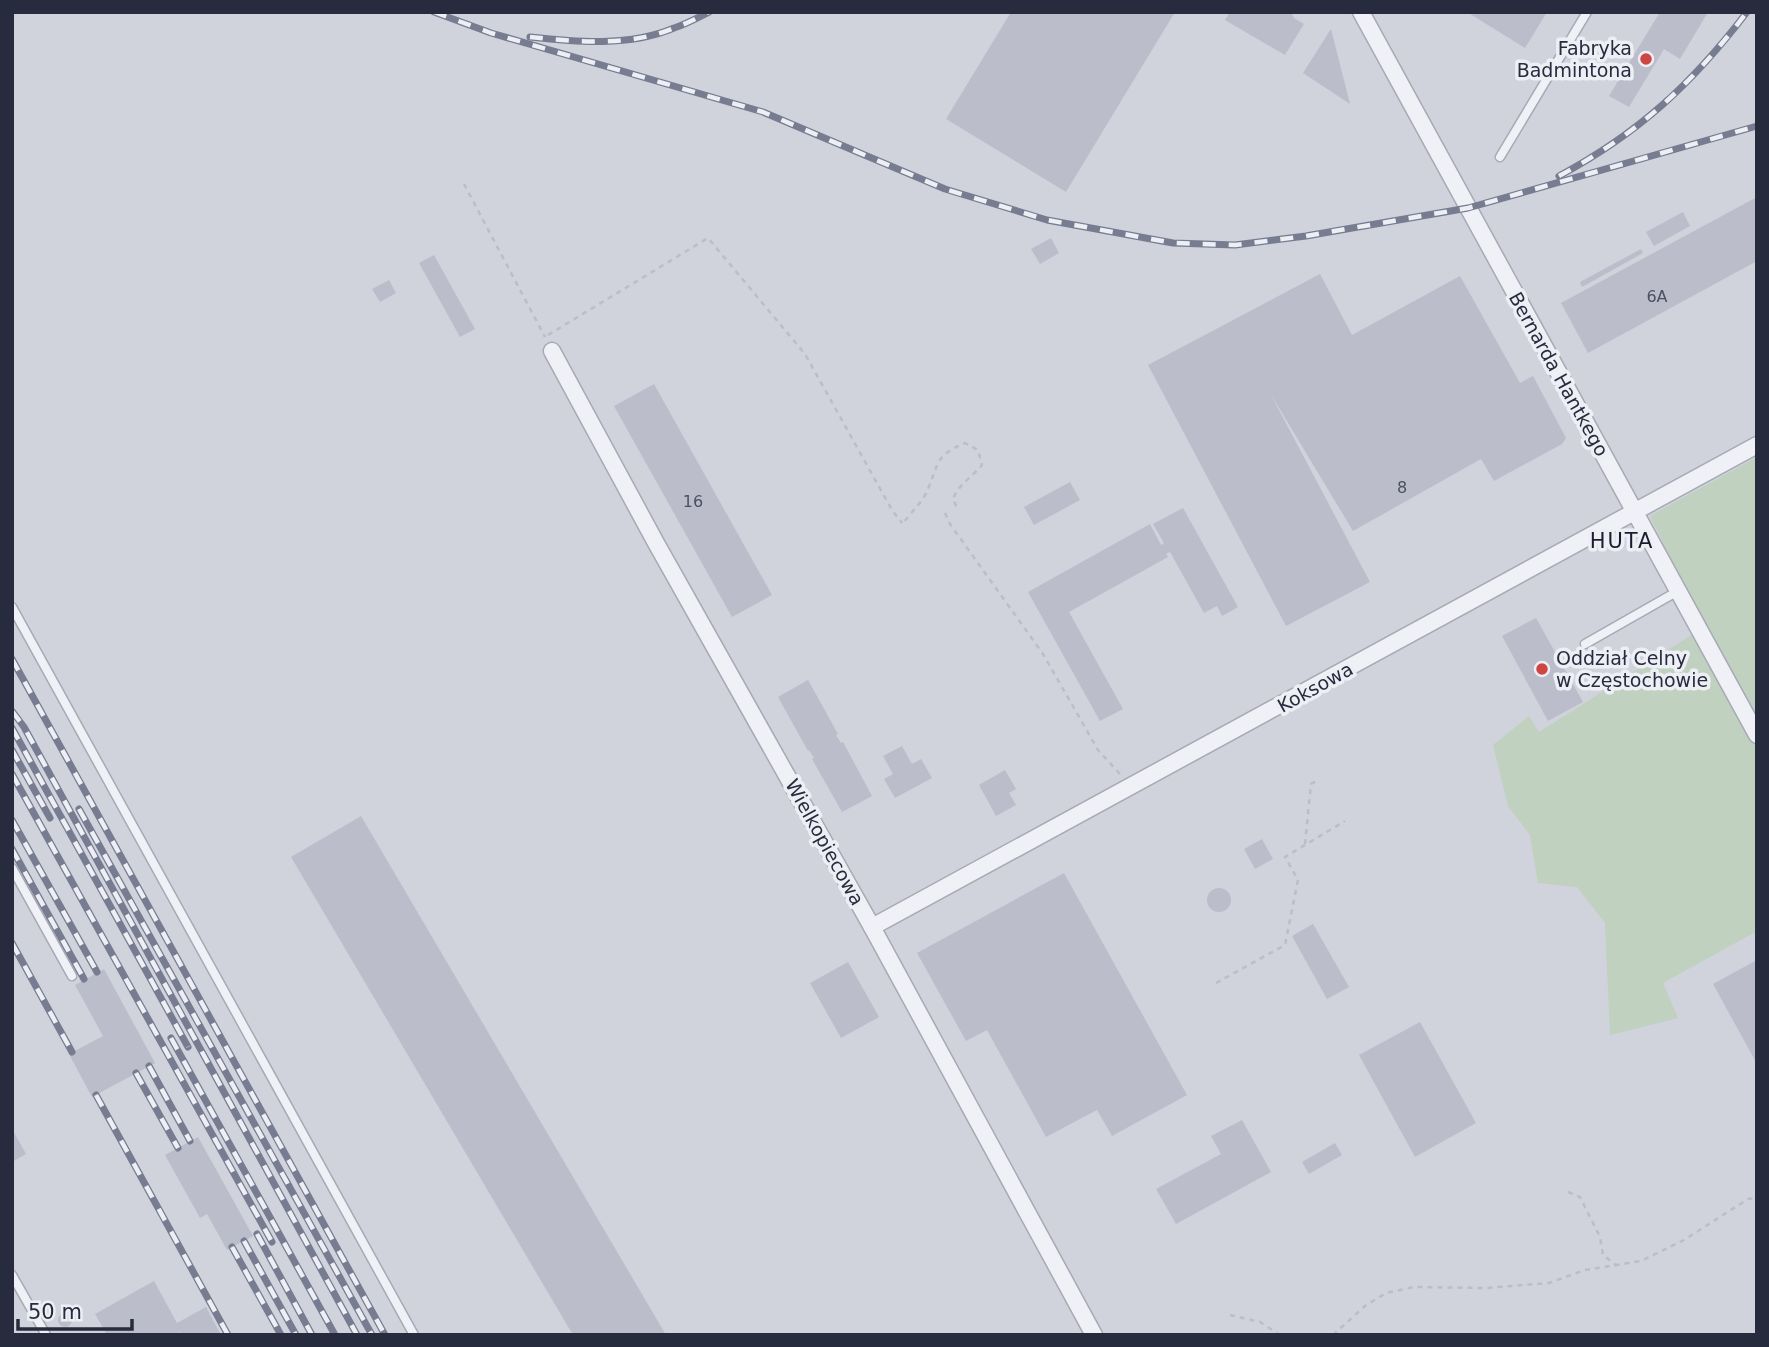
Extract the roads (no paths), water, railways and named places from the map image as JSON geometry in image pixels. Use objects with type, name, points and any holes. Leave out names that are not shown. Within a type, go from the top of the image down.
[{"type":"street","name":"Bernarda Hantkego","points":[[1361,12],[1757,735]]},
{"type":"street","name":"Wielkopiecowa","points":[[549,344],[656,543],[872,927],[1094,1335]]},
{"type":"street","name":"Koksowa","points":[[872,927],[1757,445]]},
{"type":"lane","points":[[1500,157],[1587,12]]},
{"type":"lane","points":[[1584,644],[1678,592]]},
{"type":"lane","points":[[12,607],[414,1335]]},
{"type":"lane","points":[[12,868],[72,976]]},
{"type":"lane","points":[[12,1275],[46,1335]]},
{"type":"railway","points":[[434,12],[491,33],[763,112],[945,189],[1047,220],[1173,243],[1235,245],[1306,236],[1468,208],[1757,126]]},
{"type":"railway","points":[[530,37],[621,41],[657,34],[709,12]]},
{"type":"railway","points":[[1559,176],[1588,160],[1662,105],[1706,62],[1747,12]]},
{"type":"railway","points":[[12,659],[385,1335]]},
{"type":"railway","points":[[12,711],[24,727],[357,1335]]},
{"type":"railway","points":[[12,728],[188,1047]]},
{"type":"railway","points":[[12,750],[50,818]]},
{"type":"railway","points":[[12,774],[272,1242]]},
{"type":"railway","points":[[79,809],[372,1335]]},
{"type":"railway","points":[[12,820],[97,972]]},
{"type":"railway","points":[[12,849],[84,979]]},
{"type":"railway","points":[[12,943],[72,1052]]},
{"type":"railway","points":[[171,1038],[335,1335]]},
{"type":"railway","points":[[149,1066],[190,1141]]},
{"type":"railway","points":[[136,1073],[178,1148]]},
{"type":"railway","points":[[96,1095],[228,1335]]},
{"type":"railway","points":[[257,1234],[312,1335]]},
{"type":"railway","points":[[244,1241],[296,1335]]},
{"type":"railway","points":[[232,1247],[281,1335]]},
{"type":"place","name":"Fabryka Badmintona","points":[[1646,59]]},
{"type":"place","name":"Oddział Celny w Częstochowie","points":[[1542,669]]},
{"type":"district","name":"HUTA","points":[[1622,541]]}]
